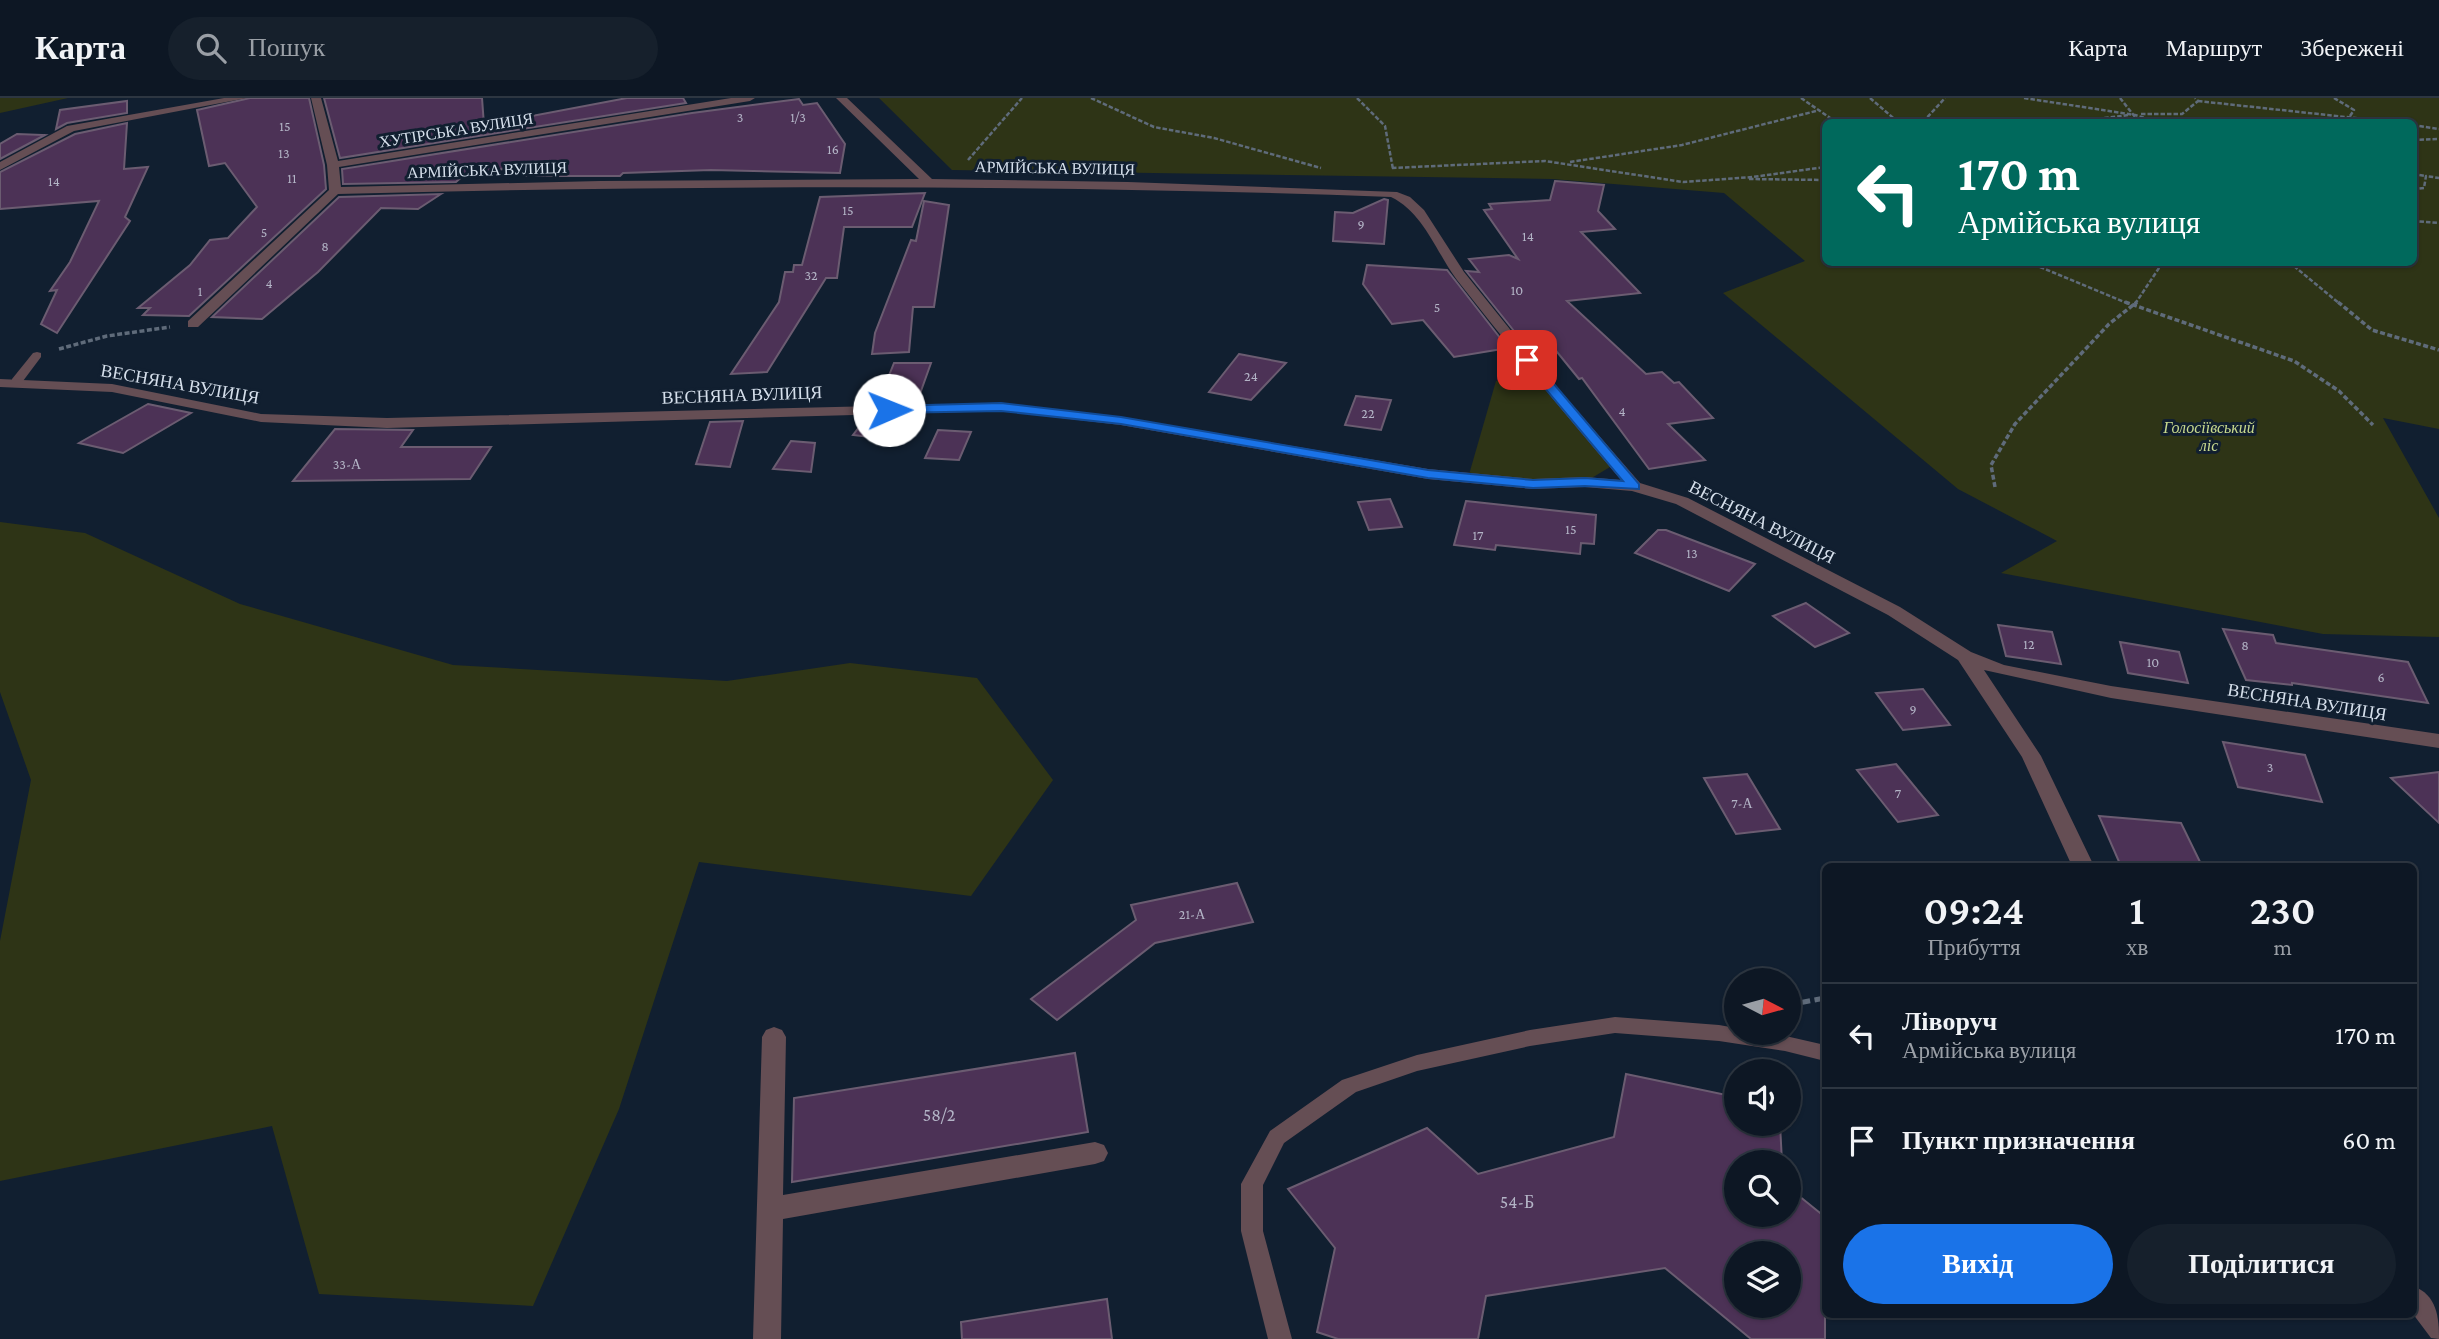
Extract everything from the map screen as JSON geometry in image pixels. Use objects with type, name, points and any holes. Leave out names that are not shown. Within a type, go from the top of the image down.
[{"type":"street","points":[[0,167],[71,128],[242,98]]},
{"type":"street","points":[[192,324],[335,191],[332,165],[316,98]]},
{"type":"street","name":"ХУТІРСЬКА ВУЛИЦЯ","points":[[332,165],[750,98]]},
{"type":"street","points":[[841,98],[928,182]]},
{"type":"street","name":"АРМІЙСЬКА ВУЛИЦЯ","points":[[335,191],[575,184],[928,182],[1393,194],[1406,200],[1420,213],[1459,274],[1634,486]]},
{"type":"street","name":"ВЕСНЯНА ВУЛИЦЯ","points":[[8,383],[111,388],[261,418],[387,423],[1001,407],[1121,421],[1428,474],[1533,484],[1585,482],[1634,486],[1682,501],[1894,611],[1965,656],[2000,670],[2111,692],[2439,741]]},
{"type":"street","points":[[1965,656],[2031,755],[2081,863]]},
{"type":"street","points":[[767,1339],[774,1037]]},
{"type":"street","points":[[769,1209],[1095,1153]]},
{"type":"lane","points":[[8,383],[37,355]]},
{"type":"lane","points":[[1280,1339],[1252,1231],[1252,1184],[1277,1138],[1349,1086],[1417,1063],[1530,1038],[1615,1025],[1720,1033],[1785,1043],[1822,1052]]},
{"type":"lane","points":[[2417,1301],[2439,1330]]},
{"type":"path","points":[[928,182],[965,175],[966,164],[978,148],[999,130],[1023,98]]},
{"type":"path","points":[[1091,98],[1154,127],[1213,138],[1330,171]]},
{"type":"path","points":[[1357,98],[1385,127],[1392,168],[1567,162],[1682,145],[1816,111]]},
{"type":"path","points":[[1801,98],[1831,119]]},
{"type":"path","points":[[1870,98],[1894,119]]},
{"type":"path","points":[[1926,119],[1945,98]]},
{"type":"path","points":[[2024,98],[2148,119]]},
{"type":"path","points":[[2120,98],[2137,119]]},
{"type":"path","points":[[2334,98],[2354,110],[2350,117]]},
{"type":"path","points":[[2099,119],[2182,114],[2197,100],[2367,119]]},
{"type":"path","points":[[2417,126],[2439,129]]},
{"type":"path","points":[[2417,140],[2439,139]]},
{"type":"path","points":[[1567,162],[1683,182],[1822,167]]},
{"type":"path","points":[[2417,175],[2439,177]]},
{"type":"path","points":[[2417,189],[2424,188],[2426,176]]},
{"type":"path","points":[[1728,178],[1822,180]]},
{"type":"path","points":[[2417,221],[2439,223]]},
{"type":"path","points":[[2035,266],[2134,306],[2294,361],[2339,391],[2373,425]]},
{"type":"path","points":[[1994,487],[1991,465],[2015,424],[2109,324],[2134,306],[2160,266]]},
{"type":"path","points":[[2294,266],[2372,330],[2439,350]]},
{"type":"path","points":[[37,355],[107,336],[192,324]]},
{"type":"path","points":[[1801,1003],[1822,999]]},
{"type":"green space","points":[[0,98],[68,98],[0,113]]},
{"type":"green space","name":"Голосіївський ліс","points":[[879,98],[2439,98],[2439,429],[2383,418],[2439,518],[2439,637],[2323,634],[2001,573],[2057,541],[1958,489],[1723,293],[1805,261],[1724,193],[1552,179],[952,170]]},
{"type":"green space","points":[[1496,381],[1544,381],[1615,464],[1585,482],[1468,478]]},
{"type":"green space","points":[[0,522],[85,533],[240,604],[453,665],[727,681],[850,663],[977,678],[1053,780],[971,896],[699,862],[619,1109],[533,1306],[319,1294],[272,1126],[0,1181],[0,941],[31,780],[0,692]]},
{"type":"building","points":[[250,98],[309,98],[324,165],[326,189],[189,316],[143,315],[150,308],[138,308],[190,265],[210,240],[228,238],[257,207],[225,163],[209,166],[197,110]]},
{"type":"building","points":[[324,98],[482,98],[484,125],[627,98],[683,98],[686,103],[340,158]]},
{"type":"building","points":[[799,99],[803,105],[817,103],[845,144],[840,173],[711,170],[623,173],[620,176],[526,176],[534,165],[465,174],[456,182],[343,184],[342,169],[692,113]]},
{"type":"building","points":[[127,101],[127,113],[67,123],[56,129],[60,110]]},
{"type":"building","points":[[127,123],[124,169],[148,167],[125,217],[130,221],[57,333],[41,324],[57,290],[50,291],[70,262],[99,201],[0,209],[0,172],[75,134]]},
{"type":"building","points":[[17,134],[45,135],[0,159],[0,144]]},
{"type":"building","points":[[1555,181],[1604,185],[1598,211],[1615,229],[1581,232],[1640,293],[1567,301],[1646,374],[1662,372],[1674,383],[1679,382],[1713,418],[1668,424],[1705,460],[1649,469],[1582,378],[1579,379],[1549,342],[1526,346],[1466,271],[1479,272],[1469,259],[1509,255],[1518,259],[1484,210],[1492,209],[1489,204],[1550,200]]},
{"type":"building","points":[[925,193],[912,227],[844,227],[837,278],[826,278],[767,372],[731,374],[779,302],[785,272],[793,272],[794,265],[802,265],[820,197]]},
{"type":"building","points":[[441,194],[418,209],[381,208],[318,272],[262,319],[212,317],[339,197]]},
{"type":"building","points":[[1384,199],[1388,200],[1384,244],[1333,241],[1335,212],[1353,213]]},
{"type":"building","points":[[924,201],[949,205],[934,307],[913,307],[909,352],[872,354],[875,333],[911,240],[916,241]]},
{"type":"building","points":[[1367,265],[1447,270],[1508,348],[1454,357],[1423,320],[1392,324],[1363,284]]},
{"type":"building","points":[[1239,354],[1286,363],[1251,400],[1209,392]]},
{"type":"building","points":[[894,363],[931,363],[917,402],[878,403]]},
{"type":"building","points":[[1356,396],[1391,400],[1381,430],[1345,425]]},
{"type":"building","points":[[148,404],[191,413],[123,453],[79,443]]},
{"type":"building","points":[[912,416],[903,441],[853,435],[867,417]]},
{"type":"building","points":[[743,421],[730,467],[696,464],[710,422]]},
{"type":"building","points":[[335,429],[413,430],[401,447],[491,447],[470,479],[293,481]]},
{"type":"building","points":[[938,430],[971,432],[959,460],[925,458]]},
{"type":"building","points":[[791,441],[815,443],[811,472],[773,469]]},
{"type":"building","points":[[1390,499],[1402,527],[1369,530],[1358,502]]},
{"type":"building","points":[[1466,501],[1596,515],[1594,544],[1581,543],[1580,554],[1496,545],[1495,550],[1454,545]]},
{"type":"building","points":[[1658,530],[1666,530],[1755,564],[1729,591],[1635,553]]},
{"type":"building","points":[[1806,603],[1849,633],[1815,647],[1773,616]]},
{"type":"building","points":[[1998,625],[2052,632],[2061,664],[2006,656]]},
{"type":"building","points":[[2223,629],[2273,635],[2276,643],[2408,662],[2428,703],[2292,683],[2246,680]]},
{"type":"building","points":[[2120,642],[2179,652],[2188,683],[2128,673]]},
{"type":"building","points":[[1923,689],[1950,725],[1903,730],[1876,693]]},
{"type":"building","points":[[2223,742],[2305,755],[2322,802],[2238,787]]},
{"type":"building","points":[[1896,764],[1938,815],[1898,822],[1857,770]]},
{"type":"building","points":[[2439,772],[2439,823],[2391,778]]},
{"type":"building","points":[[1747,774],[1780,829],[1736,834],[1704,778]]},
{"type":"building","points":[[2099,816],[2181,823],[2201,863],[2120,863]]},
{"type":"building","points":[[1237,883],[1253,922],[1155,943],[1057,1020],[1031,999],[1136,920],[1131,905]]},
{"type":"building","points":[[1075,1053],[1088,1132],[792,1182],[794,1098]]},
{"type":"building","points":[[1626,1074],[1724,1094],[1724,1136],[1781,1136],[1781,1150],[1724,1150],[1724,1227],[1801,1227],[1801,1198],[1822,1215],[1822,1318],[1825,1318],[1825,1339],[1751,1339],[1726,1318],[1801,1318],[1801,1241],[1724,1241],[1724,1317],[1665,1268],[1486,1296],[1478,1339],[1338,1339],[1317,1332],[1335,1248],[1288,1189],[1427,1128],[1478,1174],[1614,1137]]},
{"type":"building","points":[[1107,1299],[1112,1339],[962,1339],[961,1322]]},
{"type":"route","points":[[889,410],[1001,407],[1121,421],[1428,474],[1533,484],[1585,482],[1634,486],[1527,360]]}]
